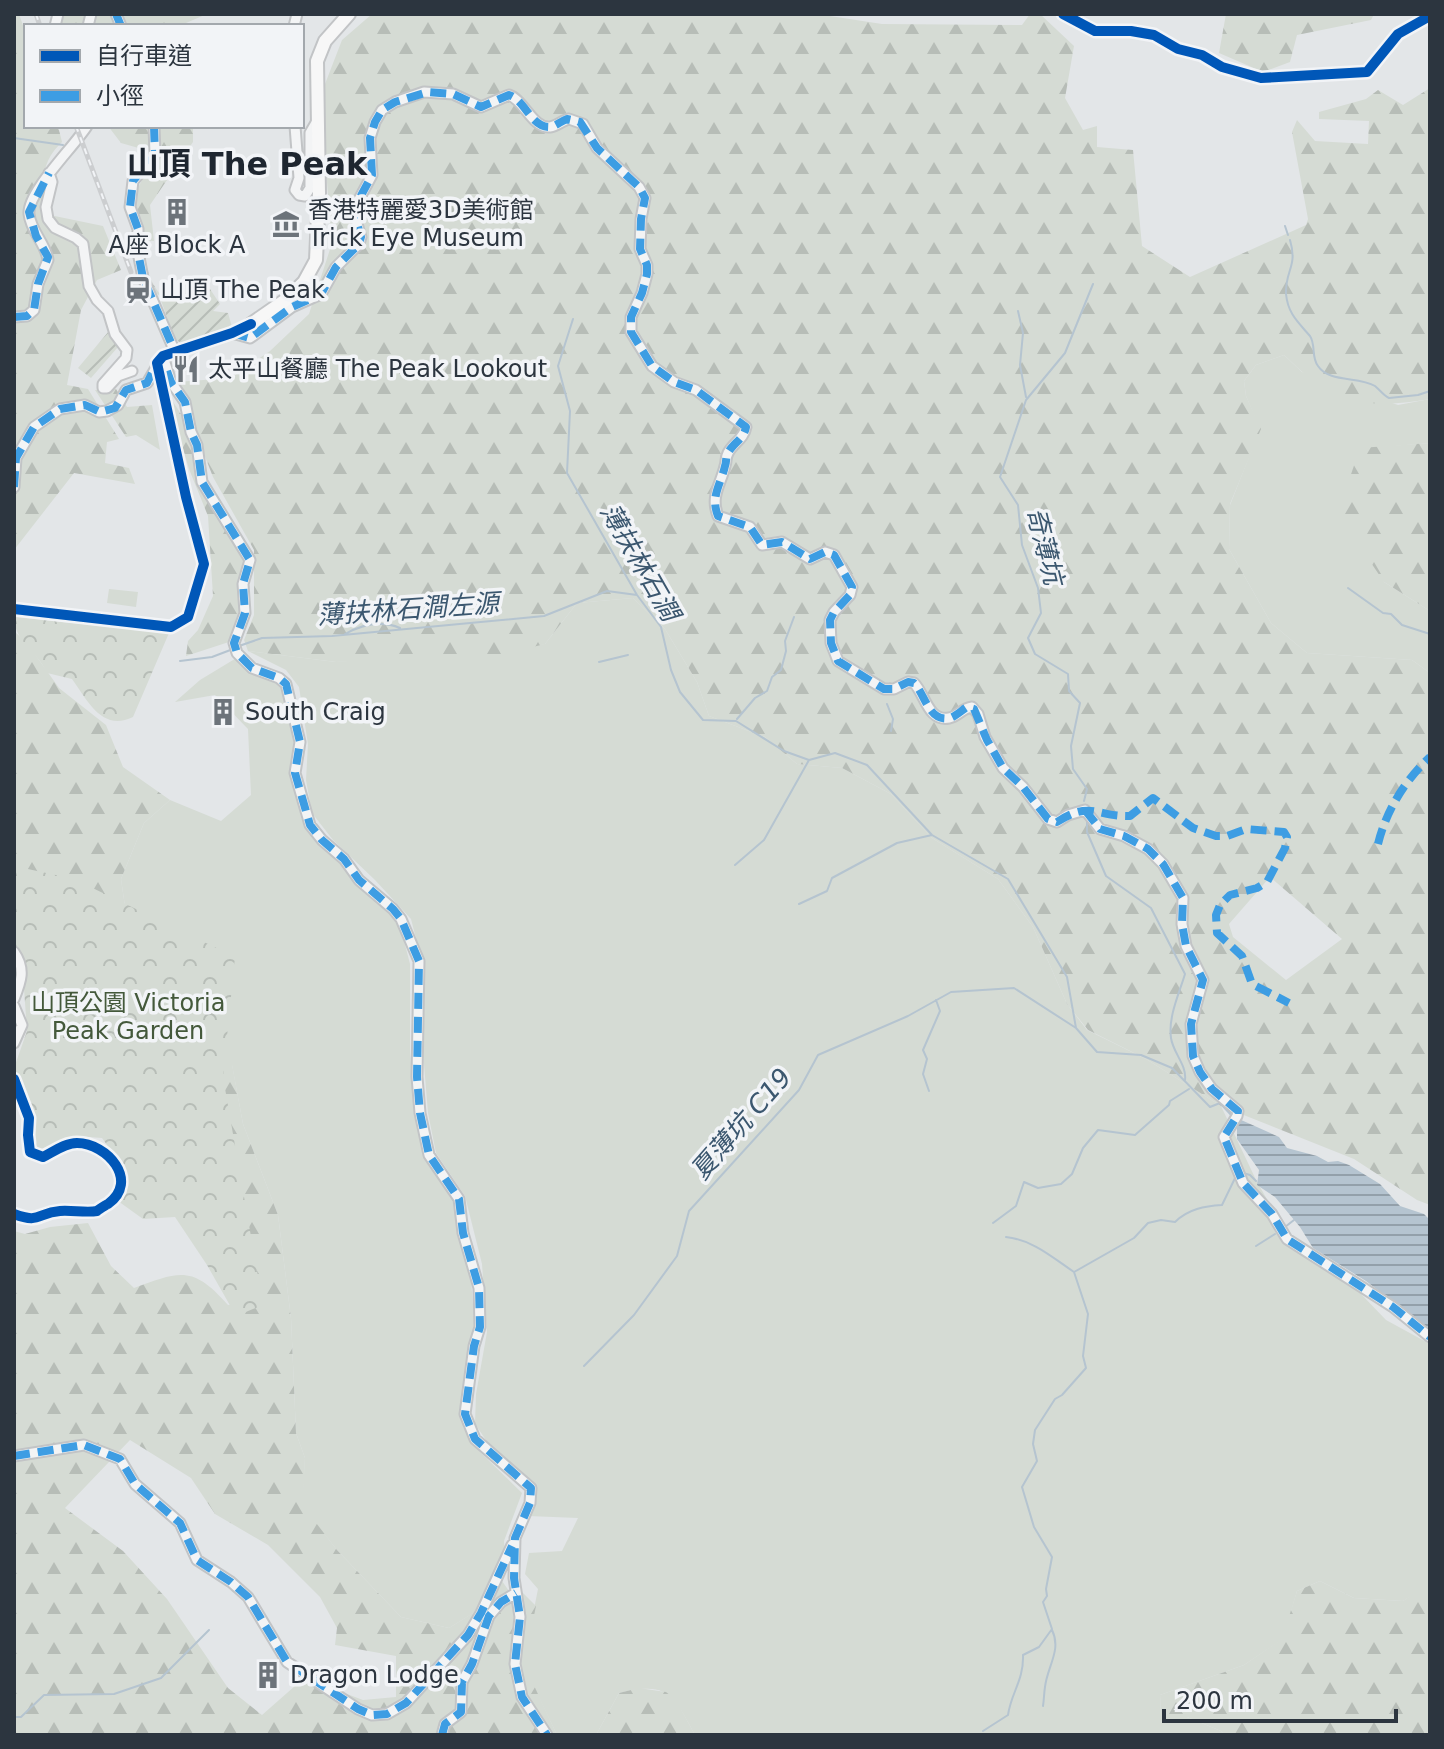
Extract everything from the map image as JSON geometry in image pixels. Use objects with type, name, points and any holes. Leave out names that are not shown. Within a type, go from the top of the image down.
[{"type":"main road","points":[[251,324],[287,299],[304,282],[316,260],[318,56],[325,41],[348,15]]},
{"type":"street","points":[[1063,14],[1080,25],[1100,32],[1131,31],[1154,35],[1178,49],[1202,55],[1222,67],[1261,78],[1367,72],[1402,31],[1430,16]]},
{"type":"street","points":[[1080,25],[1084,14]]},
{"type":"street","points":[[232,333],[250,338],[292,307],[316,297],[325,290],[338,265],[355,250],[361,239],[355,217],[356,205],[373,172],[369,150],[371,133],[377,117],[387,107],[428,92],[453,94],[481,107],[509,95],[520,101],[545,126],[569,119],[583,124],[597,148],[613,160],[645,198],[640,249],[647,265],[647,274],[630,319],[632,335],[651,365],[674,382],[696,390],[746,427],[744,436],[729,451],[718,481],[717,514],[750,527],[762,545],[782,542],[808,559],[827,552],[834,555],[852,587],[850,595],[830,620],[831,643],[840,664],[884,689],[914,683],[931,711],[940,717],[951,718],[972,707],[1003,768],[1023,787],[1048,819],[1057,822],[1085,810],[1100,829],[1124,836],[1157,857],[1183,898],[1182,924],[1186,946],[1203,980],[1190,1031],[1195,1062],[1212,1089],[1238,1111],[1226,1131],[1225,1145],[1239,1174],[1293,1244],[1393,1307],[1430,1337]]},
{"type":"street","points":[[295,128],[295,190],[299,195],[308,194],[310,133],[318,121]]},
{"type":"street","points":[[14,317],[27,316],[34,310],[38,284],[47,263],[48,255],[36,236],[29,212],[49,173],[67,155],[86,128]]},
{"type":"street","points":[[154,128],[155,155],[133,181],[131,209],[138,229],[143,278],[175,352]]},
{"type":"street","points":[[49,173],[52,182],[47,205],[48,219],[58,230],[78,238],[83,244],[89,286],[108,311],[115,334],[127,350],[126,358],[103,384],[103,388],[107,388],[119,375],[132,371]]},
{"type":"street","points":[[14,487],[16,458],[33,427],[60,409],[83,405],[100,412],[113,408],[126,390],[147,383],[160,359],[251,324]]},
{"type":"street","points":[[14,609],[171,627],[188,617],[204,564],[186,497],[160,359]]},
{"type":"street","points":[[14,1456],[84,1445],[120,1459],[135,1484],[180,1523],[188,1546],[198,1561],[248,1597],[287,1662],[372,1715],[390,1713],[406,1703],[468,1635],[481,1613],[531,1501],[530,1486],[476,1441],[465,1412],[474,1346],[480,1327],[479,1288],[463,1233],[459,1199],[429,1155],[420,1113],[417,1092],[417,952],[393,909],[359,880],[344,859],[311,827],[294,771],[300,739],[288,688],[281,679],[255,670],[240,657],[234,643],[245,613],[243,584],[250,560],[202,482],[197,445],[185,402],[160,359]]},
{"type":"street","points":[[14,952],[22,971],[22,981],[14,999]]},
{"type":"street","points":[[14,1006],[22,1025],[14,1043]]},
{"type":"street","points":[[14,1079],[29,1118],[30,1152],[43,1157],[74,1142],[85,1144],[105,1153],[120,1172],[122,1181],[121,1191],[115,1199],[97,1211],[55,1212],[29,1220],[14,1214]]},
{"type":"street","points":[[515,1538],[516,1593],[520,1617],[515,1659],[517,1682],[524,1701],[547,1735]]},
{"type":"street","points":[[442,1735],[445,1724],[461,1712],[462,1682],[471,1667],[489,1616],[501,1602],[516,1593]]},
{"type":"green space","points":[[14,14],[19,14],[24,28],[24,128],[58,128],[62,142],[49,159],[44,175],[45,214],[103,226],[121,270],[97,280],[81,310],[67,385],[88,389],[119,439],[107,442],[105,463],[129,468],[135,484],[74,473],[14,550]]},
{"type":"green space","points":[[63,14],[207,14],[184,24],[61,24]]},
{"type":"green space","points":[[372,14],[817,14],[882,24],[1022,25],[1030,14],[1040,14],[1074,46],[1065,98],[1083,130],[1097,126],[1097,147],[1133,150],[1142,246],[1190,277],[1306,225],[1308,219],[1292,132],[1297,120],[1315,141],[1368,144],[1369,121],[1319,119],[1319,112],[1366,99],[1378,90],[1403,105],[1430,88],[1430,399],[1386,404],[1351,400],[1318,385],[1284,355],[1256,365],[1244,381],[1246,396],[1261,429],[1230,504],[1229,549],[1271,623],[1307,653],[1412,660],[1430,673],[1430,1205],[1417,1200],[1354,1159],[1221,1106],[1146,1059],[1088,1030],[1067,1004],[1033,927],[998,879],[932,838],[891,794],[842,768],[797,764],[765,737],[709,716],[697,682],[665,629],[633,598],[577,603],[545,644],[492,657],[336,662],[248,651],[244,640],[254,615],[254,550],[213,477],[176,382],[231,378],[270,351],[309,314],[332,243],[320,97],[342,40]],"holes":[[[1270,877],[1342,939],[1286,980],[1233,937],[1229,924]]]},
{"type":"green space","points":[[1226,14],[1374,14],[1371,20],[1297,35],[1290,62],[1263,72],[1219,53]]},
{"type":"green space","points":[[110,128],[193,128],[193,142],[150,205],[154,241],[135,240],[128,207],[156,153],[121,143]]},
{"type":"green space","points":[[139,246],[146,248],[148,272],[160,294],[185,279],[192,289],[204,280],[220,304],[213,311],[228,313],[236,330],[185,346],[175,339],[159,295],[150,291]]},
{"type":"green space","points":[[109,331],[118,347],[91,378],[78,368]]},
{"type":"green space","points":[[1284,355],[1302,372],[1398,405],[1430,399],[1430,443],[1360,449],[1384,582],[1430,611],[1430,673],[1412,660],[1307,653],[1271,623],[1229,549],[1230,505],[1260,429],[1246,396],[1244,381],[1256,365]]},
{"type":"green space","points":[[116,389],[127,407],[152,405],[160,450],[136,435],[126,437],[95,390]]},
{"type":"green space","points":[[166,391],[181,414],[205,481],[246,552],[246,613],[232,641],[186,656],[188,641],[198,630],[213,596],[208,516],[189,469]]},
{"type":"green space","points":[[1430,443],[1430,611],[1384,582],[1344,523],[1347,486],[1360,448]]},
{"type":"green space","points":[[109,589],[138,592],[136,607],[107,603]]},
{"type":"green space","points":[[633,598],[665,629],[697,682],[709,716],[765,737],[797,764],[842,768],[891,794],[932,838],[998,879],[1033,927],[1067,1004],[1087,1030],[1146,1059],[1221,1106],[1257,1182],[1288,1235],[1336,1268],[1386,1320],[1430,1344],[1429,1585],[1403,1601],[1354,1598],[1320,1581],[1297,1591],[1283,1639],[1244,1665],[1160,1695],[1161,1717],[1187,1717],[1224,1735],[695,1735],[668,1694],[649,1689],[619,1693],[596,1735],[557,1735],[523,1664],[538,1589],[525,1574],[529,1553],[562,1551],[578,1518],[528,1516],[535,1489],[488,1443],[475,1424],[476,1394],[487,1332],[482,1264],[465,1196],[436,1153],[428,1113],[423,1052],[422,962],[411,919],[333,840],[312,813],[306,780],[308,744],[299,687],[286,670],[248,651],[336,662],[545,644],[577,603]]},
{"type":"green space","points":[[14,617],[169,633],[133,717],[122,721],[97,712],[72,679],[47,673],[22,640]]},
{"type":"green space","points":[[14,631],[27,643],[59,688],[106,725],[123,767],[170,800],[144,823],[121,879],[129,934],[176,1041],[232,1064],[243,1124],[278,1215],[291,1318],[296,1433],[305,1458],[303,1506],[337,1550],[401,1617],[449,1628],[516,1586],[536,1606],[524,1664],[557,1735],[14,1735],[14,1231],[25,1234],[50,1227],[88,1223],[111,1266],[134,1288],[163,1278],[185,1275],[205,1283],[228,1305],[254,1301],[14,918]],"holes":[[[130,1440],[191,1478],[215,1514],[268,1545],[320,1597],[337,1628],[335,1645],[396,1656],[396,1697],[363,1700],[304,1678],[262,1715],[228,1688],[167,1599],[123,1551],[65,1508]]]},
{"type":"green space","points":[[238,657],[241,664],[279,680],[287,692],[296,745],[294,780],[301,818],[324,848],[367,888],[400,925],[410,964],[410,1053],[424,1158],[454,1200],[470,1266],[475,1331],[464,1392],[463,1427],[479,1451],[522,1493],[504,1541],[505,1556],[497,1574],[509,1591],[449,1628],[401,1617],[337,1550],[302,1506],[305,1458],[296,1433],[291,1318],[278,1215],[243,1124],[232,1065],[176,1041],[129,934],[121,879],[144,823],[170,800],[221,821],[251,795],[248,729],[215,695],[175,702],[200,680]]},
{"type":"green space","name":"山頂公園 Victoria Peak Garden","points":[[14,866],[74,879],[235,957],[223,1077],[263,1305],[236,1316],[175,1217],[143,1219],[118,1201],[123,1174],[102,1138],[75,1136],[36,1151],[30,1106],[14,1068],[27,1031],[22,960],[14,951]]},
{"type":"green space","points":[[1320,1581],[1354,1598],[1403,1601],[1430,1582],[1430,1735],[1224,1735],[1187,1717],[1161,1717],[1160,1695],[1244,1665],[1282,1639],[1297,1591]]},
{"type":"green space","points":[[639,1688],[666,1692],[676,1700],[695,1735],[596,1735],[619,1693]]},
{"type":"water","points":[[1239,1119],[1279,1137],[1287,1148],[1328,1162],[1338,1161],[1349,1165],[1380,1184],[1400,1206],[1424,1214],[1430,1220],[1430,1330],[1366,1281],[1313,1248],[1275,1197],[1257,1185],[1259,1170],[1237,1139]]},
{"type":"waterway","points":[[14,138],[63,145]]},
{"type":"waterway","points":[[1285,226],[1288,235]]},
{"type":"waterway","points":[[1290,240],[1293,256],[1286,286],[1287,301],[1294,317],[1312,340],[1318,366],[1329,375],[1375,386],[1389,398],[1430,391]]},
{"type":"waterway","name":"奇薄坑","points":[[1084,801],[1087,789],[1073,769],[1071,746],[1080,703],[1069,691],[1068,674],[1035,654],[1028,638],[1041,613],[1038,588],[1022,545],[1018,505],[1000,477],[1026,400],[1065,353],[1093,284]]},
{"type":"waterway","points":[[1018,311],[1023,333],[1020,365],[1026,397]]},
{"type":"waterway","name":"薄扶林石澗","points":[[573,319],[558,366],[570,411],[567,473],[637,595],[661,627],[671,670],[680,692],[703,720],[736,721],[784,751],[809,760],[835,753],[867,765],[932,835],[1008,879],[1067,977],[1076,1028],[1097,1052],[1141,1055],[1172,1068],[1210,1107],[1220,1103],[1233,1117]]},
{"type":"waterway","points":[[1348,588],[1383,613],[1391,614],[1402,625],[1430,634]]},
{"type":"waterway","name":"薄扶林石澗左源","points":[[239,646],[262,638],[332,636],[544,616],[607,591],[637,595]]},
{"type":"waterway","points":[[737,719],[755,698],[767,691],[772,677],[781,670],[785,641],[794,617]]},
{"type":"waterway","points":[[345,634],[372,624],[400,628]]},
{"type":"waterway","name":"薄扶林石澗左源","points":[[180,661],[212,657],[233,649]]},
{"type":"waterway","points":[[599,662],[628,655]]},
{"type":"waterway","points":[[887,704],[893,719],[891,731]]},
{"type":"waterway","points":[[735,865],[764,840],[809,760]]},
{"type":"waterway","points":[[1087,820],[1087,832],[1106,876],[1151,908],[1185,974],[1170,1030],[1185,1080]]},
{"type":"waterway","points":[[799,904],[827,891],[832,878],[897,843],[932,835]]},
{"type":"waterway","name":"夏薄坑 C19","points":[[584,1366],[634,1315],[677,1256],[689,1211],[799,1090],[818,1055],[908,1016],[951,992],[1014,988],[1076,1028]]},
{"type":"waterway","points":[[929,1091],[923,1074],[927,1059],[923,1050],[940,1011],[936,1000]]},
{"type":"waterway","points":[[993,1223],[1016,1206],[1024,1182],[1038,1188],[1061,1184],[1072,1174],[1083,1148],[1098,1130],[1135,1135],[1170,1101],[1189,1089]]},
{"type":"waterway","points":[[1243,1173],[1256,1181]]},
{"type":"waterway","points":[[983,1731],[1008,1715],[1022,1672],[1023,1655],[1039,1647],[1052,1629],[1043,1602],[1047,1596],[1052,1557],[1034,1527],[1022,1487],[1037,1461],[1033,1444],[1035,1430],[1055,1399],[1086,1368],[1083,1356],[1088,1314],[1074,1272],[1134,1238],[1148,1223],[1161,1220],[1175,1222],[1197,1209],[1222,1205],[1237,1174]]},
{"type":"waterway","points":[[1285,1227],[1294,1220]]},
{"type":"waterway","points":[[1256,1246],[1275,1234]]},
{"type":"waterway","points":[[1006,1237],[1034,1245],[1074,1272]]},
{"type":"waterway","points":[[14,1717],[21,1717],[44,1695],[114,1694],[161,1678],[209,1630]]},
{"type":"waterway","points":[[1043,1706],[1046,1680],[1055,1652],[1052,1630]]},
{"type":"railway","points":[[36,14],[39,24]]},
{"type":"railway","points":[[77,128],[131,272]]},
{"type":"marked path","points":[[116,14],[120,24]]},
{"type":"marked path","points":[[232,333],[250,338],[292,307],[321,294],[336,267],[359,244],[361,237],[355,217],[356,205],[372,175],[370,138],[382,110],[395,102],[428,92],[453,94],[481,107],[509,95],[543,126],[551,127],[567,119],[580,122],[597,148],[639,187],[645,198],[640,249],[647,265],[647,274],[631,317],[631,332],[652,366],[674,382],[696,390],[746,427],[727,457],[716,496],[718,516],[750,527],[762,545],[782,542],[810,559],[825,552],[834,555],[852,587],[850,595],[830,620],[831,643],[838,661],[884,689],[914,683],[937,716],[950,718],[967,707],[974,709],[1003,768],[1023,787],[1048,819],[1057,822],[1086,811],[1130,816],[1153,798],[1193,828],[1216,836],[1227,836],[1246,829],[1284,832],[1287,837],[1285,848],[1267,882],[1230,895],[1220,905],[1216,915],[1217,933],[1242,956],[1252,984],[1289,1003]]},
{"type":"marked path","points":[[154,128],[155,155],[133,181],[130,207],[138,229],[143,278],[175,352]]},
{"type":"marked path","points":[[14,317],[27,316],[34,310],[38,284],[48,257],[36,236],[29,212],[49,173]]},
{"type":"marked path","points":[[14,487],[16,458],[34,427],[60,409],[85,405],[100,412],[115,408],[126,390],[147,383],[157,363]]},
{"type":"marked path","points":[[167,371],[185,402],[197,445],[202,482],[250,560],[243,584],[245,613],[234,643],[237,653],[252,668],[279,678],[286,684],[300,742],[295,773],[310,825],[344,859],[359,880],[393,909],[401,919],[419,961],[417,1077],[420,1113],[429,1155],[459,1199],[463,1233],[479,1288],[480,1327],[474,1346],[465,1414],[475,1439],[531,1488],[530,1503],[515,1538],[514,1578],[520,1617],[515,1664],[522,1697],[547,1735]]},
{"type":"marked path","points":[[1378,844],[1398,797],[1430,757]]},
{"type":"marked path","points":[[1085,810],[1100,829],[1124,836],[1148,849],[1163,864],[1183,898],[1182,924],[1186,946],[1203,980],[1191,1024],[1193,1056],[1212,1089],[1238,1111],[1224,1137],[1243,1183],[1272,1214],[1287,1239],[1393,1307],[1430,1337]]},
{"type":"marked path","points":[[14,1456],[84,1445],[120,1459],[135,1484],[180,1523],[197,1560],[248,1597],[287,1662],[372,1715],[387,1714],[406,1703],[468,1635],[512,1546]]},
{"type":"marked path","points":[[442,1735],[445,1724],[461,1712],[462,1682],[472,1664],[489,1616],[501,1602],[516,1593]]},
{"type":"cycle path","points":[[1063,14],[1095,31],[1131,31],[1154,35],[1178,49],[1202,55],[1222,67],[1261,78],[1367,72],[1398,34],[1430,16]]},
{"type":"cycle path","points":[[14,609],[171,627],[188,617],[204,564],[157,363],[163,356],[251,324]]},
{"type":"cycle path","points":[[14,1079],[29,1118],[30,1152],[43,1157],[68,1144],[88,1145],[99,1149],[116,1165],[121,1185],[117,1195],[97,1211],[60,1211],[34,1218],[14,1214]]},
{"type":"place","name":"A座 Block A","points":[[177,212]]},
{"type":"place","name":"香港特麗愛3D美術館 Trick Eye Museum","points":[[286,224]]},
{"type":"place","name":"山頂 The Peak","points":[[138,290]]},
{"type":"place","name":"太平山餐廳 The Peak Lookout","points":[[186,369]]},
{"type":"place","name":"South Craig","points":[[223,712]]},
{"type":"place","name":"Dragon Lodge","points":[[268,1675]]},
{"type":"district","name":"山頂 The Peak","points":[[247,164]]}]
